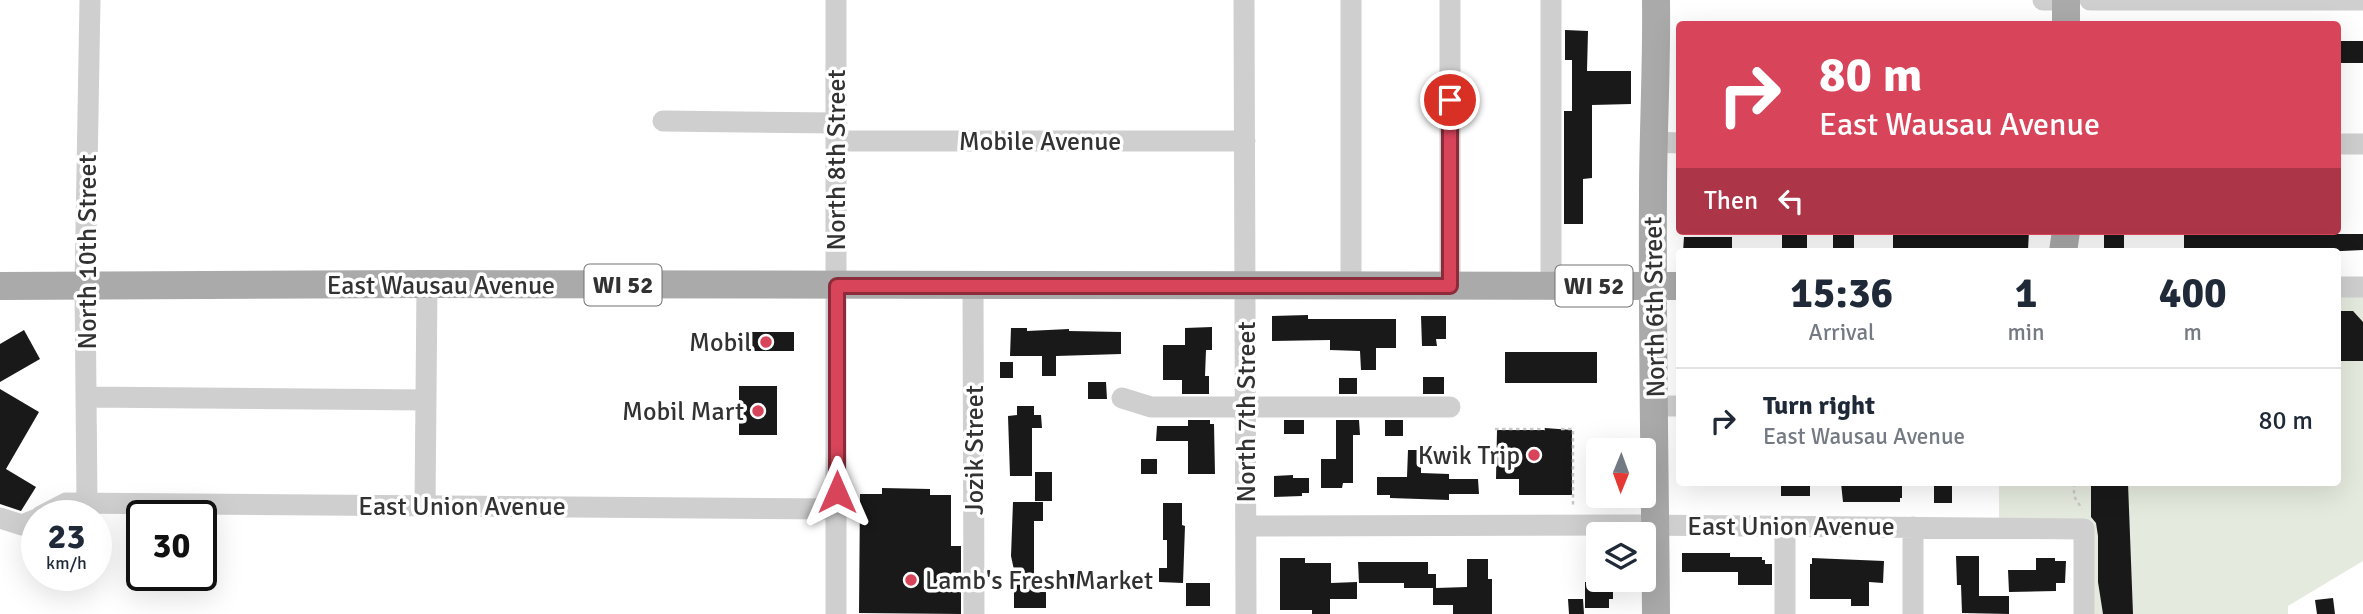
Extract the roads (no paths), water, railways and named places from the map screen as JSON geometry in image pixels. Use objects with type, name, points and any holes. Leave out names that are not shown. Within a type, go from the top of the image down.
[{"type":"main road","points":[[1656,0],[1657,69],[1667,142],[1662,167],[1666,263],[1671,284]]},
{"type":"main road","points":[[2066,0],[2066,21]]},
{"type":"main road","name":"East Wausau Avenue","points":[[0,286],[1671,284]]},
{"type":"main road","name":"North 6th Street","points":[[1656,526],[1668,406],[1671,284]]},
{"type":"main road","name":"North 6th Street","points":[[1656,592],[1656,614]]},
{"type":"street","name":"North 10th Street","points":[[87,500],[85,286],[90,0]]},
{"type":"street","name":"North 8th Street","points":[[836,0],[836,614]]},
{"type":"street","name":"North 7th Street","points":[[1244,0],[1246,614]]},
{"type":"street","points":[[1351,0],[1351,286]]},
{"type":"street","points":[[1450,0],[1450,286]]},
{"type":"street","points":[[1551,0],[1551,286]]},
{"type":"street","points":[[2043,0],[2051,0]]},
{"type":"street","points":[[2090,0],[2363,0]]},
{"type":"street","name":"Mobile Avenue","points":[[663,121],[836,132],[1245,141]]},
{"type":"street","points":[[2341,144],[2363,144]]},
{"type":"street","points":[[425,506],[427,284]]},
{"type":"street","name":"Jozik Street","points":[[973,286],[974,614]]},
{"type":"street","points":[[2341,287],[2363,287]]},
{"type":"street","points":[[87,397],[425,400]]},
{"type":"street","points":[[1122,398],[1152,407],[1450,407]]},
{"type":"street","name":"East Union Avenue","points":[[112,503],[837,509]]},
{"type":"street","points":[[0,518],[21,525]]},
{"type":"street","name":"East Union Avenue","points":[[1656,526],[1913,527],[2086,524],[2084,614]]},
{"type":"street","name":"East Union Avenue","points":[[1246,526],[1586,526]]},
{"type":"street","points":[[1785,527],[1785,614]]},
{"type":"street","points":[[1913,527],[1913,614]]},
{"type":"place","name":"Mobil","points":[[766,342]]},
{"type":"place","name":"Mobil Mart","points":[[758,411]]},
{"type":"place","name":"Kwik Trip","points":[[1534,455]]},
{"type":"place","name":"Lamb's Fresh Market","points":[[911,580]]}]
